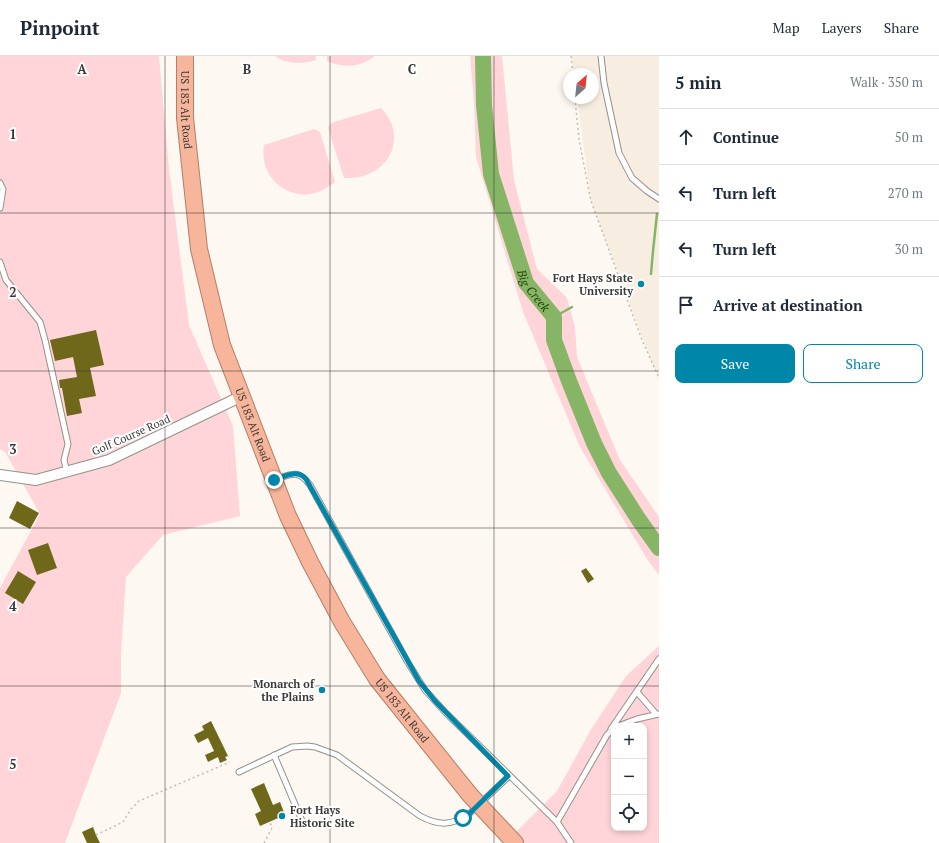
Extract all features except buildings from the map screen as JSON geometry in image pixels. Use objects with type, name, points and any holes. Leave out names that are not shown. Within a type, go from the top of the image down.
[{"type":"highway","name":"US 183 Alt Road","points":[[186,56],[185,118],[199,249],[222,345],[288,516],[310,562],[342,622],[377,679],[479,805],[515,843]]},
{"type":"street","name":"Golf Course Road","points":[[0,476],[36,480],[109,460],[242,396]]},
{"type":"lane","points":[[601,56],[604,83],[619,153],[632,178],[659,199]]},
{"type":"lane","points":[[0,183],[3,189],[0,208]]},
{"type":"lane","points":[[0,262],[6,280],[40,322],[68,444],[64,460],[67,472]]},
{"type":"lane","points":[[274,480],[295,474],[301,475],[306,479],[419,681],[435,701],[508,776],[557,822],[571,843]]},
{"type":"lane","points":[[557,822],[607,735],[658,662]]},
{"type":"lane","points":[[626,723],[657,714],[637,692]]},
{"type":"lane","points":[[607,735],[611,731]]},
{"type":"lane","points":[[239,772],[292,747],[315,746],[330,751],[352,765],[412,811],[434,823],[447,824],[458,821],[470,813],[508,776]]},
{"type":"lane","points":[[274,755],[303,823]]},
{"type":"path","points":[[571,56],[572,68]]},
{"type":"path","points":[[576,104],[579,140],[591,201],[642,340],[659,378]]},
{"type":"path","points":[[96,835],[123,822],[131,809],[139,801],[230,762]]},
{"type":"path","points":[[264,843],[272,828],[270,822]]},
{"type":"shaded area","points":[[0,56],[159,56],[169,169],[189,325],[233,426],[240,516],[163,535],[126,577],[121,653],[121,693],[65,843],[0,843],[0,588],[40,514],[5,452],[0,449]]},
{"type":"shaded area","points":[[275,56],[316,56],[316,60],[295,63],[285,61]]},
{"type":"shaded area","points":[[327,56],[375,56],[357,65],[345,66],[327,61]]},
{"type":"shaded area","points":[[470,56],[502,56],[514,180],[537,269],[567,298],[575,327],[577,357],[620,460],[659,517],[659,575],[647,559],[580,447],[523,312],[476,157],[474,102]]},
{"type":"shaded area","name":"Fort Hays State University","points":[[571,56],[659,56],[659,377],[654,368],[591,201],[578,104],[599,104],[599,68],[573,68]]},
{"type":"shaded area","points":[[381,108],[390,120],[394,132],[394,145],[390,156],[372,173],[359,177],[344,178],[328,128],[331,123]]},
{"type":"shaded area","points":[[314,129],[320,132],[335,182],[323,190],[310,194],[291,192],[283,188],[271,177],[264,162],[264,145]]},
{"type":"shaded area","points":[[659,646],[659,843],[515,843],[510,838],[557,791],[590,731],[626,676]]},
{"type":"waterway","name":"Big Creek","points":[[483,56],[484,105],[491,174],[526,283],[554,317],[554,340],[594,443],[609,473],[659,548]]},
{"type":"waterway","points":[[651,274],[657,214]]},
{"type":"waterway","points":[[554,317],[572,307]]},
{"type":"place","name":"Fort Hays State University","points":[[641,284]]},
{"type":"place","name":"Monarch of the Plains","points":[[322,690]]},
{"type":"place","name":"Fort Hays Historic Site","points":[[282,816]]},
{"type":"route","points":[[274,480],[292,474],[301,475],[306,479],[407,661],[425,690],[508,776],[463,818]]}]
